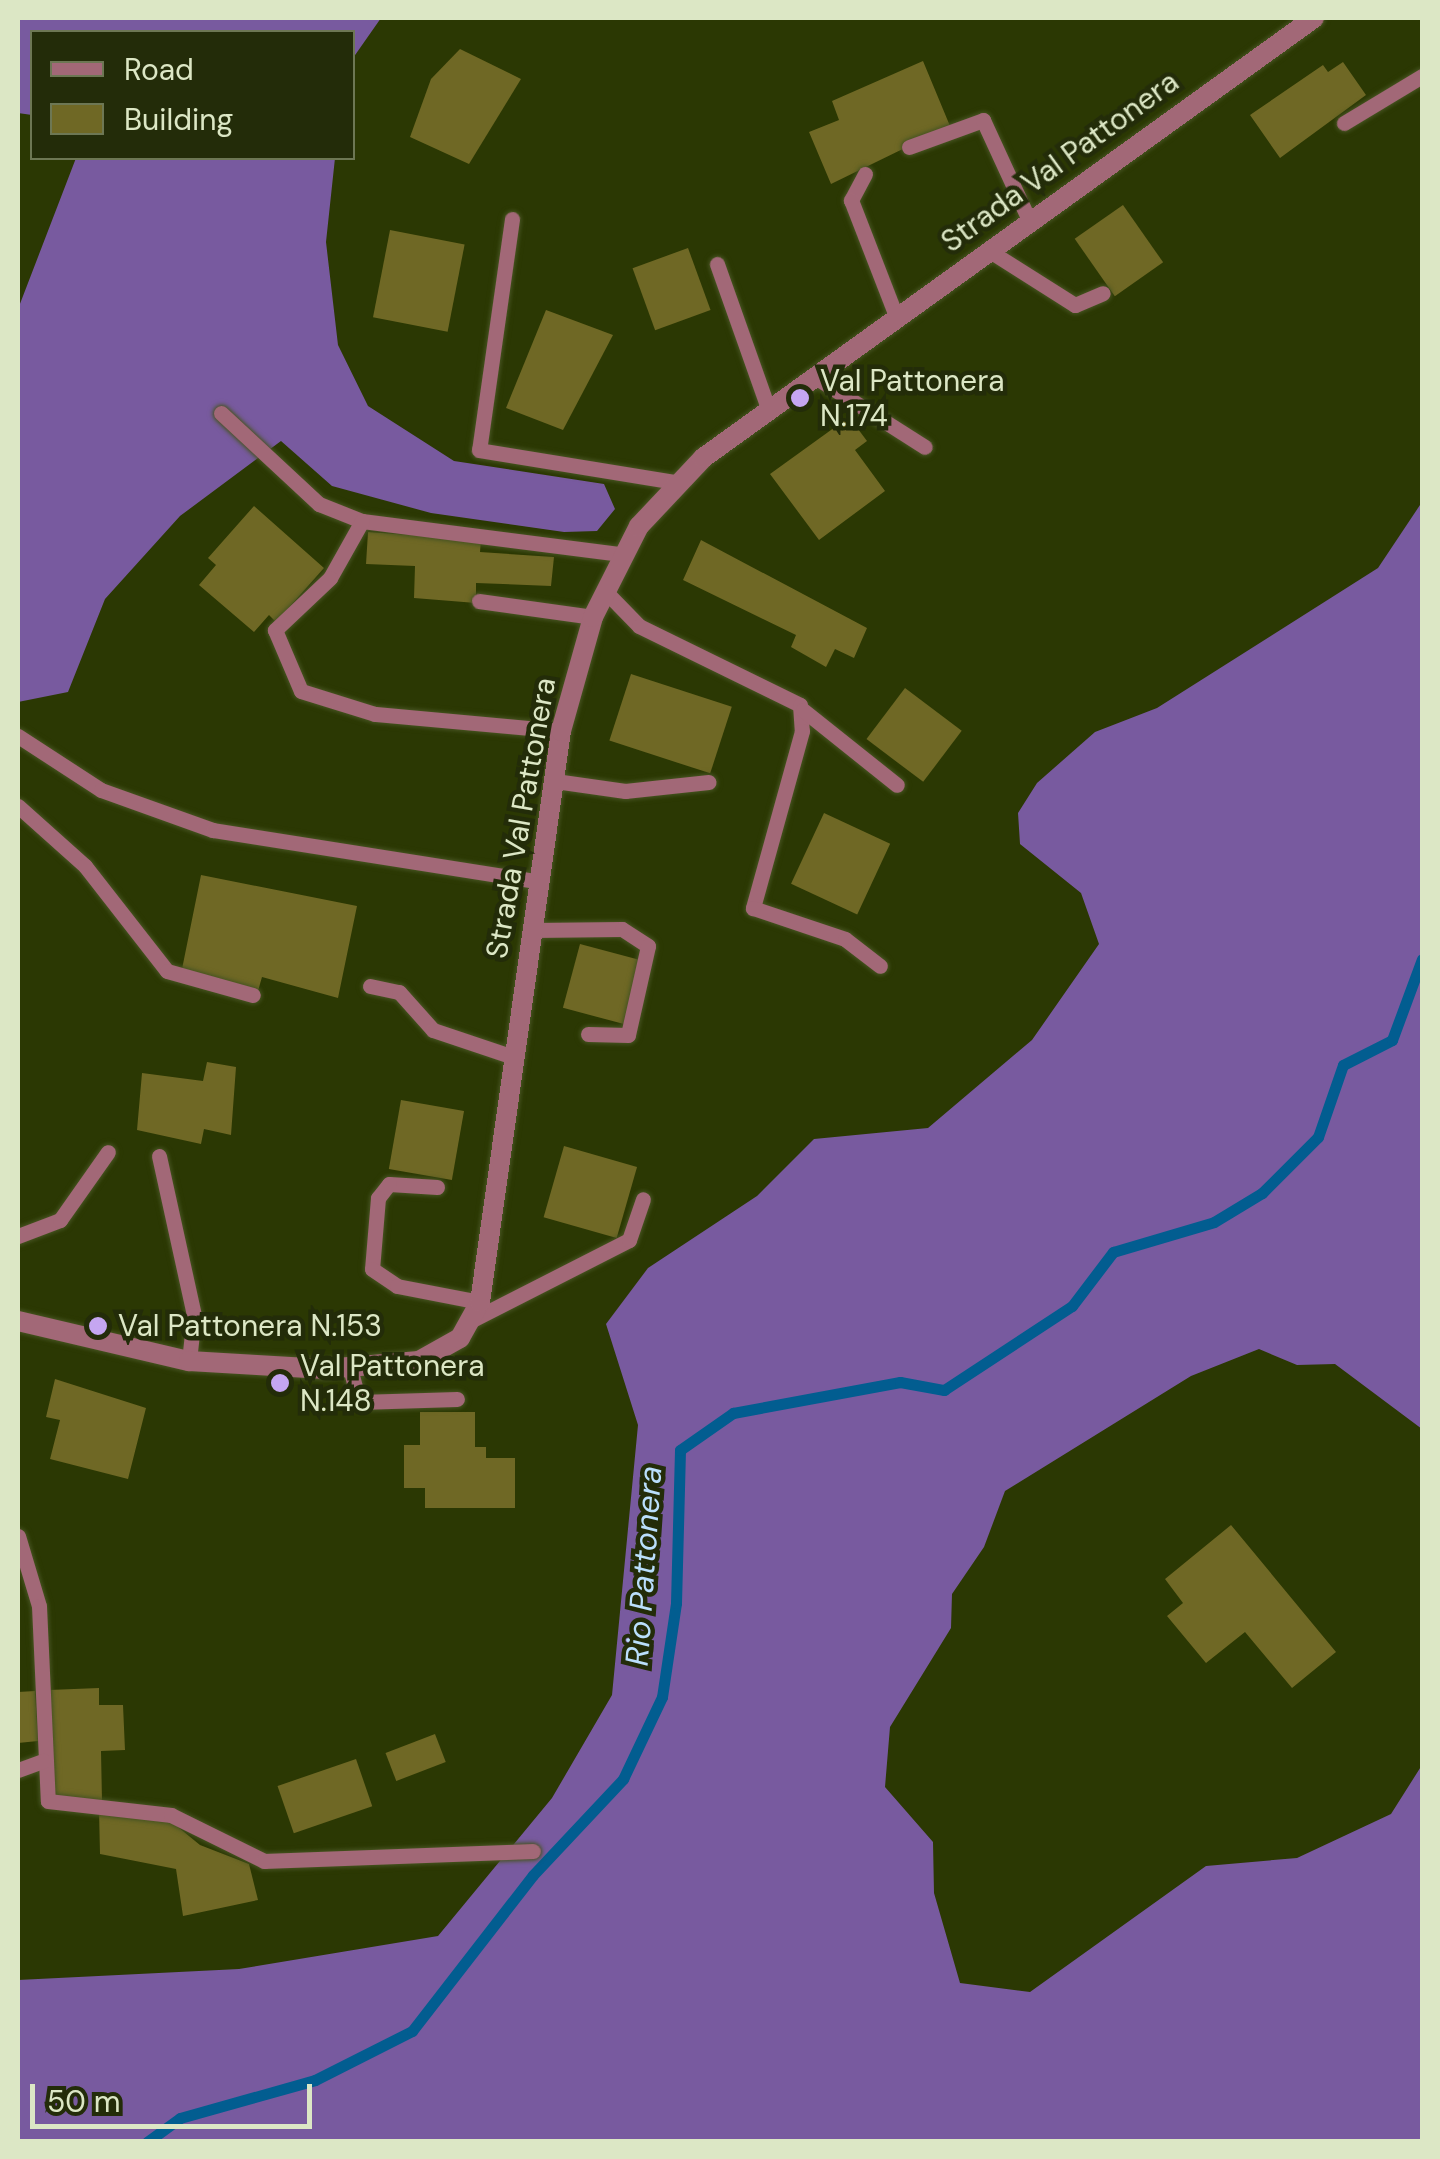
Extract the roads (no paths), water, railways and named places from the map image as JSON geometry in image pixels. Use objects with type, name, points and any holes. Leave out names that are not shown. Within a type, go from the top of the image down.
[{"type":"street","name":"Strada Val Pattonera","points":[[477,1310],[561,731],[593,616],[621,554],[674,482],[896,316],[1314,18]]},
{"type":"street","points":[[18,1321],[189,1360],[350,1368],[420,1361],[477,1310]]},
{"type":"lane","points":[[1344,123],[1422,76]]},
{"type":"lane","points":[[909,148],[983,120],[1030,220]]},
{"type":"lane","points":[[865,174],[850,200],[896,316]]},
{"type":"lane","points":[[512,219],[479,450],[674,482]]},
{"type":"lane","points":[[988,250],[1075,304],[1103,293]]},
{"type":"lane","points":[[717,264],[769,411]]},
{"type":"lane","points":[[816,377],[925,447]]},
{"type":"lane","points":[[221,414],[319,504],[362,521],[621,554]]},
{"type":"lane","points":[[362,521],[330,578],[275,630],[301,691],[362,712],[561,731]]},
{"type":"lane","points":[[604,590],[639,626],[803,710],[897,785]]},
{"type":"lane","points":[[479,602],[593,616]]},
{"type":"lane","points":[[803,710],[752,908],[845,939],[880,966]]},
{"type":"lane","points":[[18,736],[100,790],[256,842],[540,882]]},
{"type":"lane","points":[[554,781],[625,791],[709,782]]},
{"type":"lane","points":[[18,806],[85,866],[167,971],[254,995]]},
{"type":"lane","points":[[532,930],[622,929],[648,946],[628,1036],[588,1034]]},
{"type":"lane","points":[[370,986],[399,992],[433,1030],[514,1057]]},
{"type":"lane","points":[[18,1236],[60,1220],[108,1152]]},
{"type":"lane","points":[[158,1156],[194,1315],[189,1360]]},
{"type":"lane","points":[[437,1187],[388,1184],[374,1215],[372,1269],[397,1286],[477,1310],[629,1240],[643,1199]]},
{"type":"lane","points":[[350,1368],[359,1402],[457,1399]]},
{"type":"lane","points":[[18,1536],[40,1606],[43,1761],[48,1802],[170,1815],[264,1861],[533,1850]]},
{"type":"lane","points":[[18,1770],[43,1761]]},
{"type":"waterway","name":"Rio Pattonera","points":[[147,2142],[180,2118],[315,2080],[412,2031],[533,1875],[623,1779],[662,1697],[676,1603],[680,1450],[733,1413],[900,1382],[944,1390],[1072,1306],[1113,1252],[1214,1222],[1262,1193],[1318,1137],[1343,1065],[1392,1040],[1422,959]]},
{"type":"place","name":"Val Pattonera N.174","points":[[800,398]]},
{"type":"place","name":"Val Pattonera N.153","points":[[98,1326]]},
{"type":"place","name":"Val Pattonera N.148","points":[[280,1383]]}]
